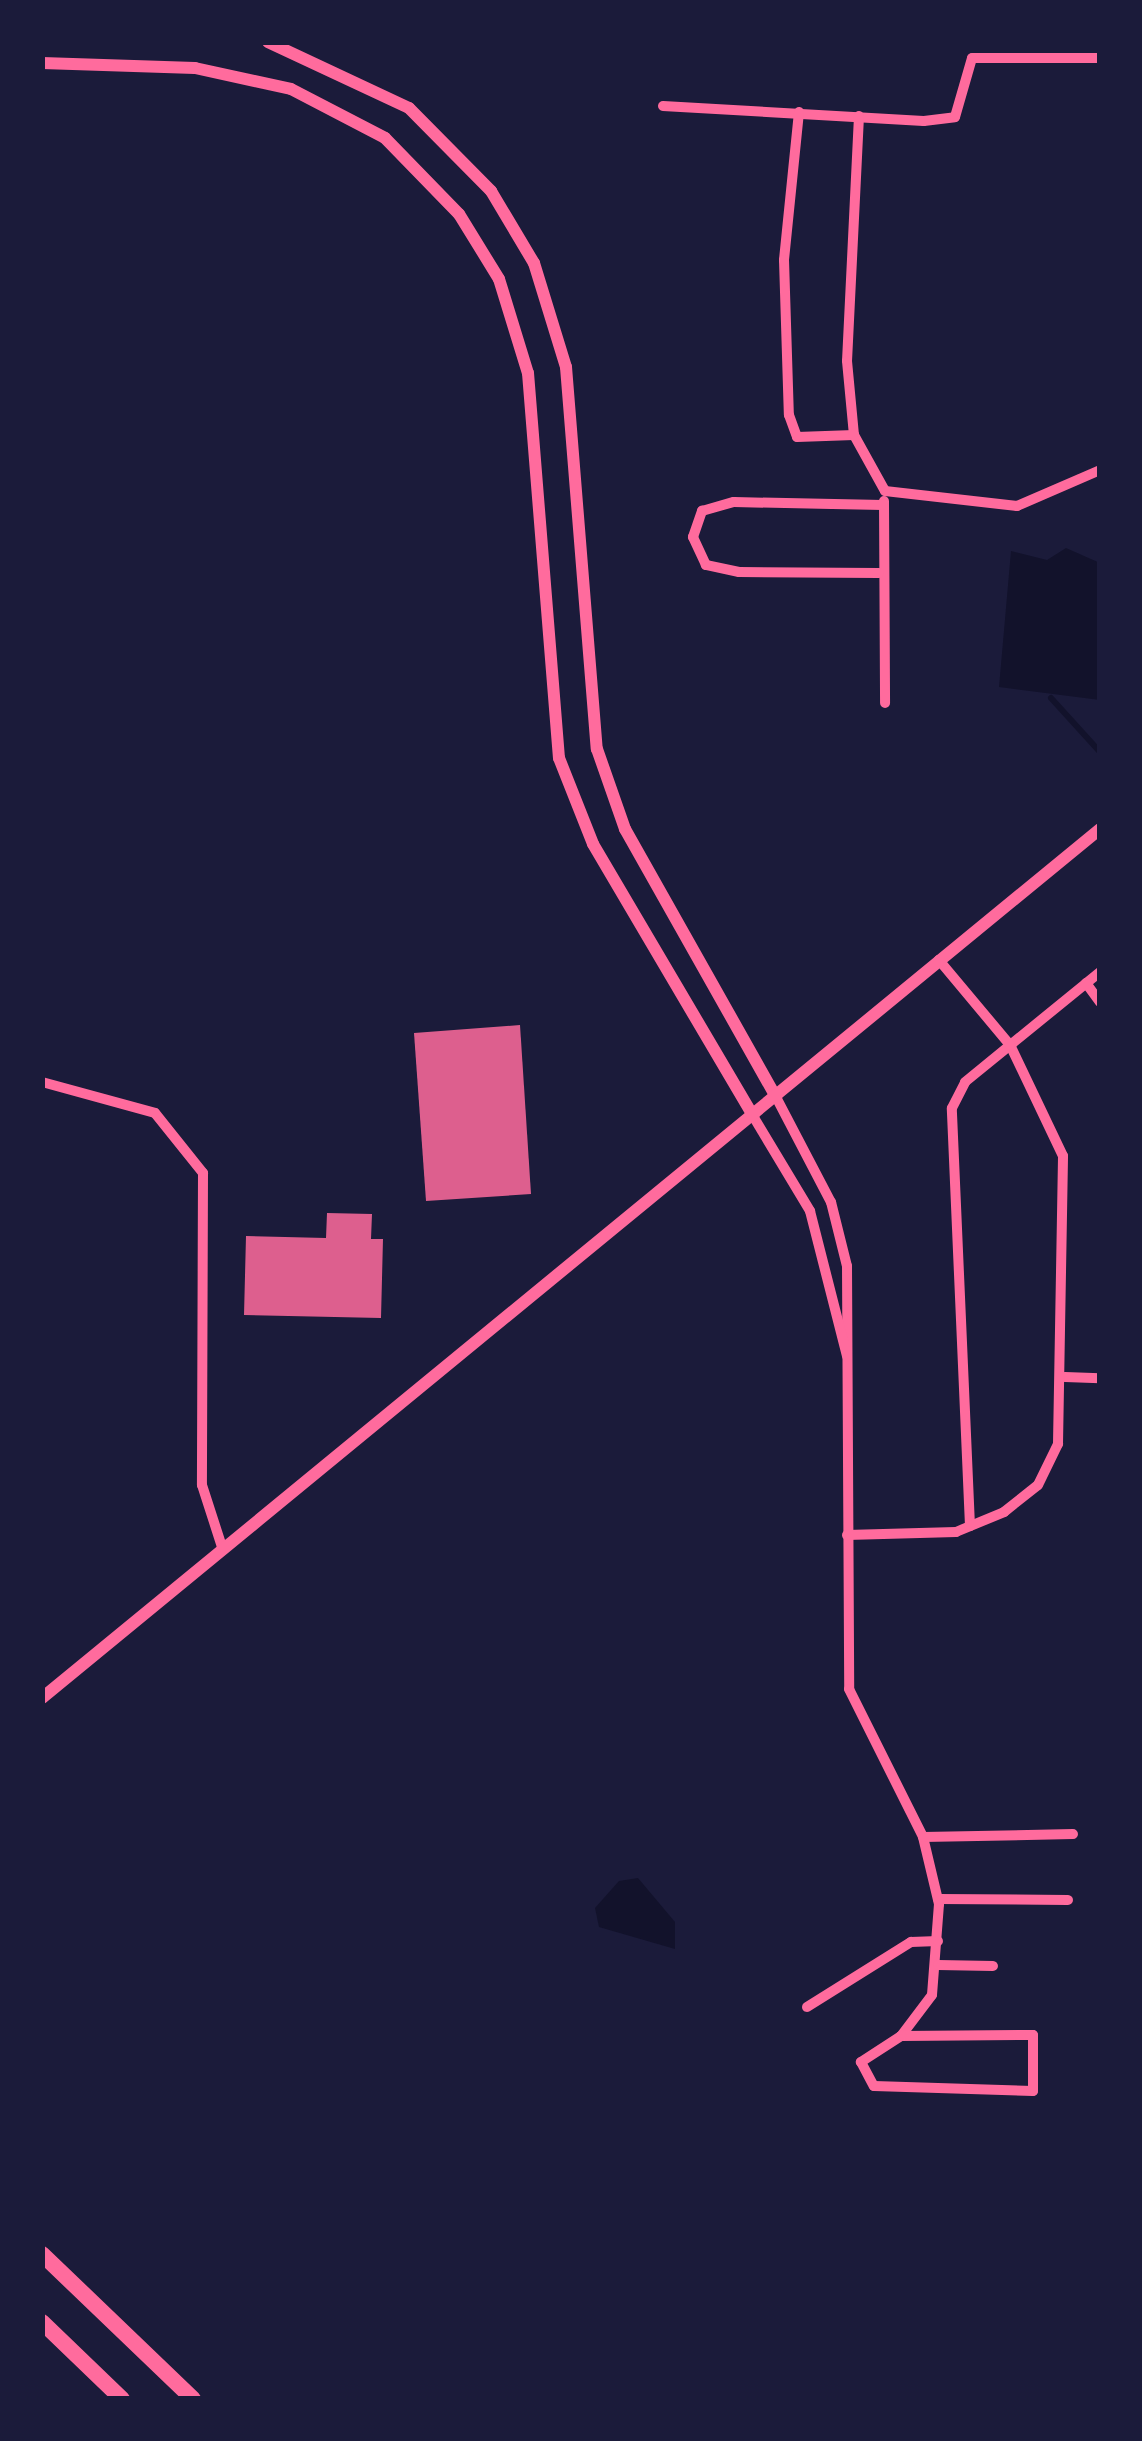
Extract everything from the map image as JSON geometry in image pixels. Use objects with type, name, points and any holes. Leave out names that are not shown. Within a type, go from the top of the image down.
[{"type":"main road","points":[[42,2254],[193,2399]]},
{"type":"main road","points":[[42,2322],[122,2399]]},
{"type":"street","points":[[268,42],[409,108],[490,191],[534,263],[566,367],[597,749],[625,829],[776,1097],[841,1234],[852,1382],[849,1690],[923,1837],[938,1899],[938,1965],[932,1995],[901,2036],[861,2062],[874,2086],[1033,2091],[1033,2036],[901,2036]]},
{"type":"street","points":[[663,106],[955,117],[971,58],[1100,58]]},
{"type":"street","points":[[42,63],[195,68],[291,89],[385,138],[459,214],[499,279],[528,373],[546,674],[566,780],[592,844],[810,1211],[852,1382]]},
{"type":"street","points":[[799,112],[784,260],[789,415],[797,437],[854,435]]},
{"type":"street","points":[[859,116],[847,247],[854,435],[885,491],[879,573],[885,703]]},
{"type":"street","points":[[885,491],[1017,506],[1100,470]]},
{"type":"street","points":[[879,573],[740,572],[706,565],[693,538],[702,511],[734,502],[883,505]]},
{"type":"street","points":[[42,1698],[1100,829]]},
{"type":"street","points":[[847,1535],[970,1526],[1038,1485],[1058,1444],[1065,1377],[1063,1156],[1010,1045],[939,960]]},
{"type":"street","points":[[970,1526],[952,1108],[1010,1045],[1100,972]]},
{"type":"street","points":[[1086,983],[1100,1002]]},
{"type":"street","points":[[42,1082],[155,1113],[203,1173],[202,1485],[222,1547]]},
{"type":"street","points":[[1065,1377],[1100,1378]]},
{"type":"street","points":[[923,1837],[1073,1834]]},
{"type":"street","points":[[938,1899],[1068,1900]]},
{"type":"street","points":[[807,2007],[911,1942],[938,1940]]},
{"type":"street","points":[[938,1965],[993,1966]]},
{"type":"shaded area","points":[[1066,548],[1100,563],[1100,700],[999,687],[1011,551],[1047,560]]},
{"type":"shaded area","points":[[638,1878],[675,1922],[675,1949],[599,1927],[595,1908],[619,1881]]},
{"type":"building","points":[[520,1025],[531,1194],[426,1201],[414,1033]]},
{"type":"building","points":[[327,1213],[372,1214],[371,1239],[383,1239],[381,1318],[244,1315],[246,1236],[326,1238]]},
{"type":"waterway","points":[[1051,698],[1100,752]]}]
